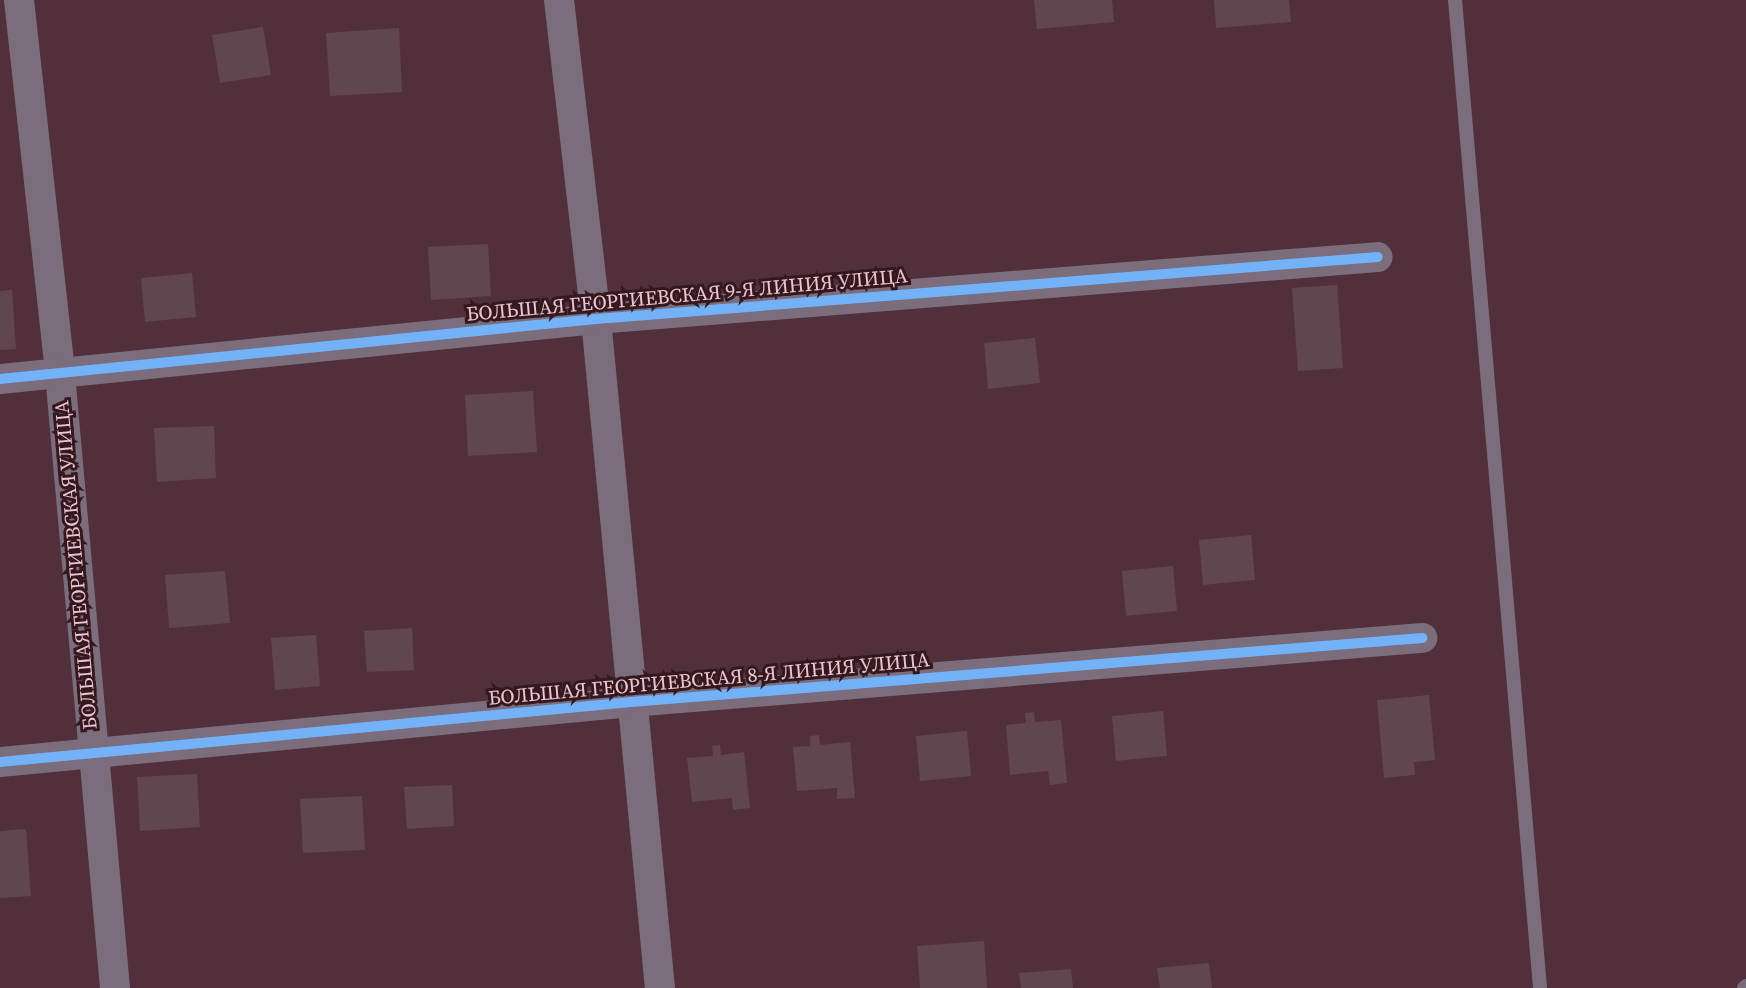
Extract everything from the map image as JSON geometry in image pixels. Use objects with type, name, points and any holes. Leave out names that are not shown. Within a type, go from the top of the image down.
[{"type":"street","name":"БОЛЬШАЯ ГЕОРГИЕВСКАЯ УЛИЦА","points":[[19,0],[60,374],[115,988]]},
{"type":"street","points":[[559,0],[596,319],[660,988]]},
{"type":"street","name":"БОЛЬШАЯ ГЕОРГИЕВСКАЯ 9-Я ЛИНИЯ УЛИЦА","points":[[0,379],[596,319],[1378,257]]},
{"type":"street","name":"БОЛЬШАЯ ГЕОРГИЕВСКАЯ 8-Я ЛИНИЯ УЛИЦА","points":[[0,762],[631,702],[1422,638]]},
{"type":"lane","points":[[1455,0],[1540,988]]},
{"type":"building","points":[[1034,0],[1112,0],[1114,22],[1037,29]]},
{"type":"building","points":[[1214,0],[1289,0],[1291,22],[1216,28]]},
{"type":"building","points":[[263,27],[271,75],[220,83],[212,35]]},
{"type":"building","points":[[399,28],[402,92],[330,96],[326,33]]},
{"type":"building","points":[[488,244],[491,296],[431,300],[428,247]]},
{"type":"building","points":[[192,273],[196,317],[145,322],[141,278]]},
{"type":"building","points":[[1337,285],[1343,368],[1298,371],[1292,288]]},
{"type":"building","points":[[12,290],[16,349],[0,350],[0,291]]},
{"type":"building","points":[[1035,338],[1040,383],[988,389],[984,343]]},
{"type":"building","points":[[533,391],[537,452],[468,456],[465,395]]},
{"type":"building","points":[[214,426],[216,478],[157,482],[154,428]]},
{"type":"building","points":[[1251,535],[1255,580],[1203,585],[1199,540]]},
{"type":"building","points":[[1173,566],[1177,611],[1126,616],[1122,571]]},
{"type":"building","points":[[225,571],[230,623],[169,628],[165,575]]},
{"type":"building","points":[[412,628],[414,670],[367,672],[364,631]]},
{"type":"building","points":[[316,635],[320,686],[275,690],[271,638]]},
{"type":"building","points":[[1429,695],[1435,760],[1414,762],[1415,775],[1384,778],[1377,700]]},
{"type":"building","points":[[1163,711],[1167,756],[1116,761],[1112,716]]},
{"type":"building","points":[[1034,712],[1035,722],[1061,720],[1067,783],[1050,785],[1048,771],[1010,775],[1006,725],[1026,723],[1025,713]]},
{"type":"building","points":[[967,731],[971,776],[920,781],[916,736]]},
{"type":"building","points":[[819,735],[820,745],[850,742],[855,798],[837,799],[837,788],[797,791],[793,747],[810,746],[810,736]]},
{"type":"building","points":[[720,745],[721,755],[744,752],[750,808],[733,810],[732,798],[692,802],[687,758],[713,756],[712,746]]},
{"type":"building","points":[[197,774],[200,827],[140,831],[137,777]]},
{"type":"building","points":[[452,785],[454,826],[407,829],[404,787]]},
{"type":"building","points":[[362,796],[365,850],[303,853],[300,799]]},
{"type":"building","points":[[26,829],[31,896],[0,898],[0,831]]},
{"type":"building","points":[[984,941],[987,988],[920,988],[917,946]]},
{"type":"building","points":[[1209,963],[1212,988],[1160,988],[1157,968]]},
{"type":"building","points":[[1071,969],[1073,988],[1021,988],[1019,973]]},
{"type":"cycle path","points":[[0,379],[596,319],[1378,257]]},
{"type":"cycle path","points":[[0,762],[631,702],[1422,638]]}]
